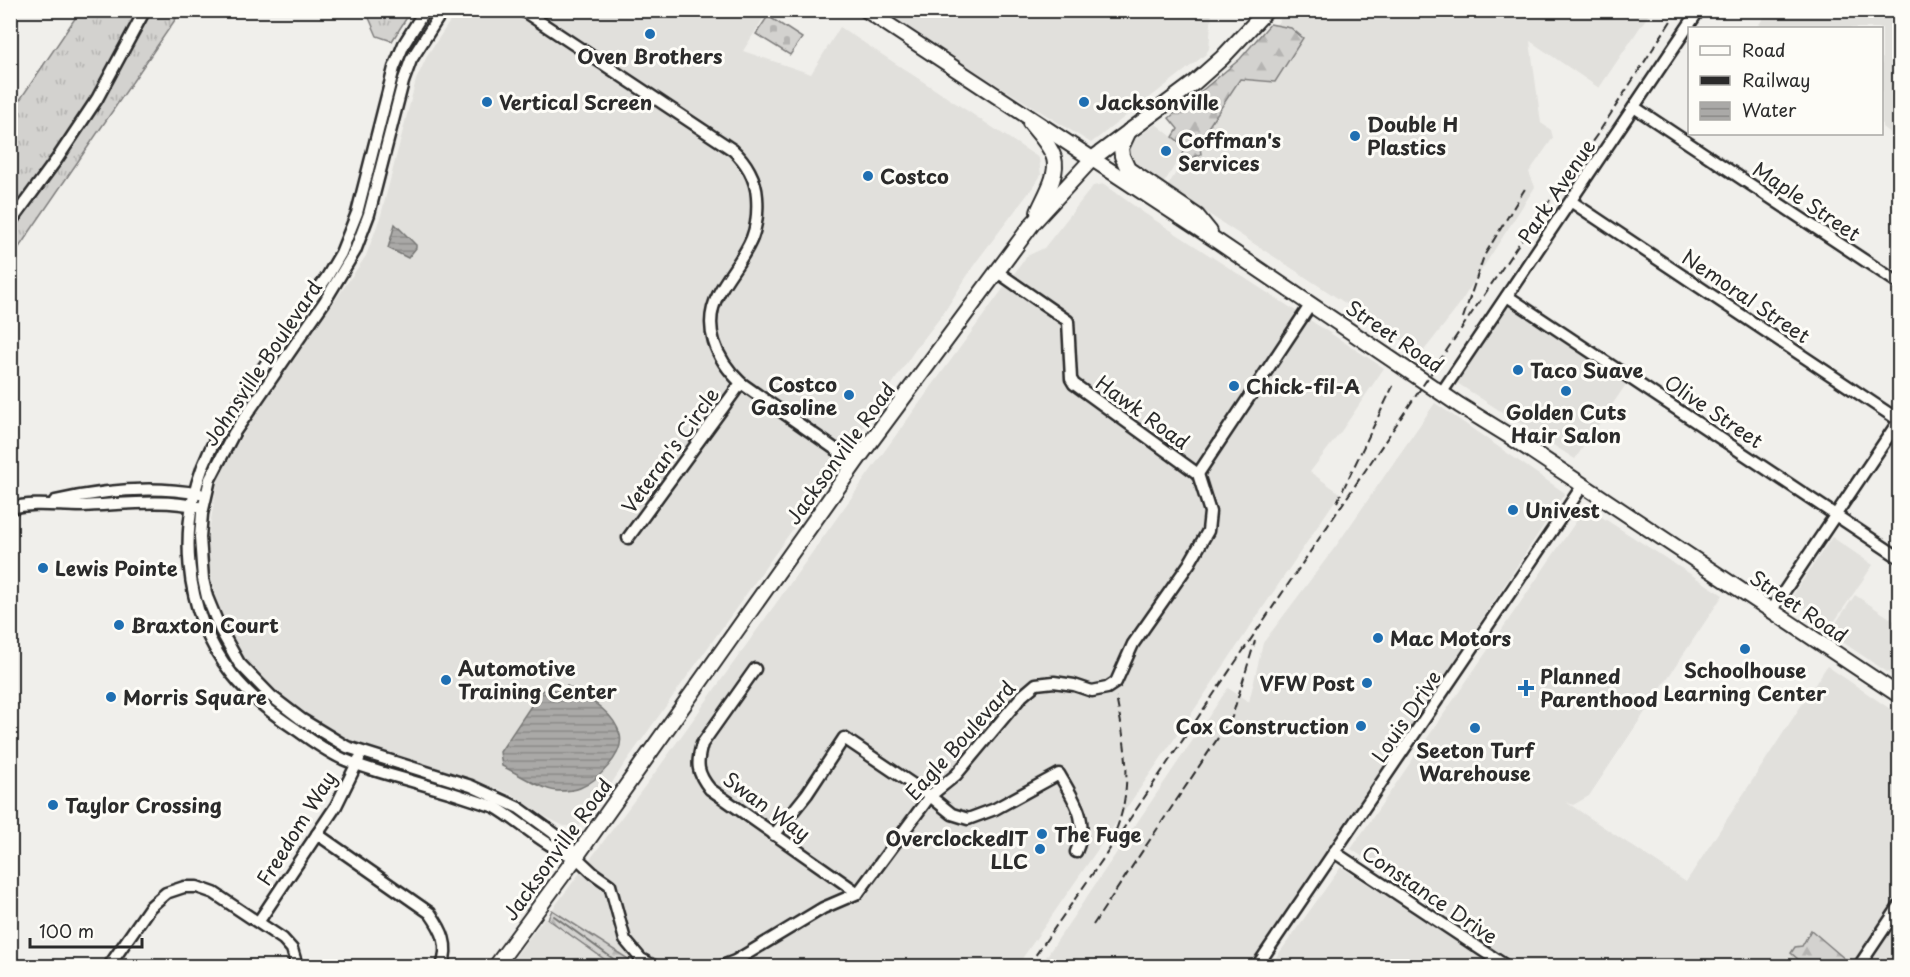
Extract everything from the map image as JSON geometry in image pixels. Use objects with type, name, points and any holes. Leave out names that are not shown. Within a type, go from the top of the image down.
[{"type":"main road","name":"Street Road","points":[[866,10],[1899,696]]},
{"type":"main road","name":"Jacksonville Road","points":[[496,966],[855,463],[1033,223],[1092,159],[1182,93],[1222,58],[1267,10]]},
{"type":"main road","points":[[1023,114],[1046,144],[1054,159],[1053,177],[1033,223]]},
{"type":"main road","points":[[1130,129],[1121,148],[1128,169],[1197,216],[1217,241]]},
{"type":"street","points":[[10,223],[97,99],[145,10]]},
{"type":"street","name":"Johnsville Boulevard","points":[[425,10],[404,44],[394,68],[357,213],[341,253],[327,277],[216,437],[205,461],[192,506],[188,550],[193,588],[205,627],[224,663],[250,694],[271,712],[320,746],[356,764],[495,807],[512,816],[560,852],[576,857]]},
{"type":"street","name":"Johnsville Boulevard","points":[[443,10],[411,60],[403,82],[369,214],[355,251],[326,301],[228,442],[210,479],[203,508],[200,537],[203,579],[212,613],[230,649],[256,682],[282,705],[325,735],[361,753],[471,786],[505,801],[526,812],[566,842],[576,857]]},
{"type":"street","points":[[522,10],[733,150],[747,166],[757,191],[757,222],[749,244],[718,293],[712,320],[712,334],[719,357],[729,372],[741,383],[855,463]]},
{"type":"street","name":"Park Avenue","points":[[1442,392],[1572,202],[1699,10]]},
{"type":"street","name":"Maple Street","points":[[1634,107],[1899,284]]},
{"type":"street","name":"Nemoral Street","points":[[1572,202],[1899,420]]},
{"type":"street","name":"Hawk Road","points":[[996,271],[1068,321],[1071,379],[1074,384],[1198,474]]},
{"type":"street","name":"Olive Street","points":[[1507,296],[1899,558]]},
{"type":"street","points":[[1198,474],[1311,304]]},
{"type":"street","name":"Veteran's Circle","points":[[628,538],[741,383]]},
{"type":"street","points":[[1771,611],[1899,420]]},
{"type":"street","name":"Eagle Boulevard","points":[[858,893],[930,796],[956,774],[1022,696],[1036,684],[1054,682],[1092,691],[1107,688],[1116,682],[1133,644],[1190,564],[1209,531],[1210,512],[1198,474]]},
{"type":"street","name":"Louis Drive","points":[[1257,966],[1583,485]]},
{"type":"street","points":[[10,508],[123,490],[154,489],[207,495]]},
{"type":"street","points":[[40,504],[79,506],[151,503],[203,508]]},
{"type":"street","name":"Swan Way","points":[[755,669],[702,744],[698,758],[700,777],[710,789],[858,893]]},
{"type":"street","points":[[774,834],[807,794],[844,738],[956,816],[968,819],[995,809],[1059,774],[1081,815],[1082,833],[1076,852]]},
{"type":"street","name":"Freedom Way","points":[[259,921],[336,806],[361,753]]},
{"type":"street","points":[[318,834],[430,912],[445,940],[446,957],[442,966]]},
{"type":"street","name":"Constance Drive","points":[[1334,852],[1506,966]]},
{"type":"street","points":[[576,857],[610,885],[625,940],[641,959],[654,966]]},
{"type":"street","points":[[112,966],[150,907],[171,891],[192,886],[214,893],[259,921],[288,944],[297,966]]},
{"type":"street","points":[[722,966],[823,908],[858,893]]},
{"type":"street","points":[[1859,966],[1899,904]]},
{"type":"shaded area","points":[[1313,10],[1651,11],[1599,88],[1530,41],[1541,123],[1551,130],[1553,138],[1529,172],[1535,187],[1455,311],[1422,353],[1167,187],[1195,142],[1286,11],[1301,11],[1309,16]]},
{"type":"shaded area","points":[[457,11],[768,11],[743,51],[811,74],[840,27],[1039,158],[1041,175],[1034,186],[976,262],[943,314],[915,350],[828,480],[623,766],[592,814],[578,827],[564,826],[511,794],[469,778],[349,740],[328,729],[265,683],[240,652],[222,618],[213,590],[209,565],[208,536],[217,485],[223,466],[264,402],[366,256],[381,215],[416,80],[428,54]]},
{"type":"shaded area","points":[[879,11],[1212,11],[1209,49],[1205,55],[1091,143]]},
{"type":"shaded area","points":[[1769,11],[1899,11],[1899,140],[1883,128],[1883,27],[1757,27]]},
{"type":"shaded area","points":[[1156,124],[1186,148],[1160,189],[1133,170],[1125,150],[1128,144]]},
{"type":"shaded area","points":[[1104,184],[1144,213],[1384,368],[1340,433],[1310,472],[1340,493],[1186,722],[1017,966],[639,966],[552,910],[660,766],[1027,256],[1044,248],[1093,186]]},
{"type":"shaded area","points":[[1509,305],[1627,383],[1575,459],[1457,383]]},
{"type":"shaded area","points":[[1435,403],[1565,493],[1371,788],[1249,966],[1040,966],[1228,688],[1249,702],[1263,643],[1336,546]]},
{"type":"shaded area","points":[[1586,507],[1723,595],[1589,796],[1573,805],[1566,802],[1686,882],[1827,666],[1899,715],[1899,966],[1270,966],[1341,867],[1456,941],[1465,926],[1351,849]]},
{"type":"shaded area","points":[[1832,537],[1873,565],[1832,625],[1791,598]]},
{"type":"shaded area","points":[[1855,595],[1899,624],[1899,680],[1829,633]]},
{"type":"shaded area","points":[[545,917],[614,966],[508,966]]},
{"type":"green space","points":[[80,11],[197,11],[191,15],[179,14],[11,259],[11,113]]},
{"type":"green space","points":[[366,11],[411,11],[392,41],[377,36]]},
{"type":"green space","points":[[768,16],[802,38],[790,55],[756,34]]},
{"type":"green space","points":[[1270,24],[1291,28],[1303,38],[1275,82],[1240,79],[1199,141],[1201,154],[1187,160],[1182,154],[1186,147],[1173,137],[1178,129],[1169,118],[1240,59]]},
{"type":"green space","points":[[552,910],[639,966],[614,966],[548,919]]},
{"type":"green space","points":[[1811,930],[1853,966],[1806,966],[1791,953],[1795,947],[1802,946]]},
{"type":"water","points":[[395,224],[416,245],[408,258],[388,248]]},
{"type":"water","points":[[567,686],[606,712],[617,726],[620,742],[614,759],[594,780],[578,789],[557,791],[537,784],[502,766],[500,752],[541,691],[550,688],[560,692]]},
{"type":"waterway","points":[[554,916],[623,966]]},
{"type":"railway","points":[[1028,966],[1105,856],[1522,239],[1599,132],[1678,10]]},
{"type":"railway","points":[[1463,318],[1484,256],[1526,187]]},
{"type":"railway","points":[[1337,502],[1393,386]]},
{"type":"railway","points":[[1093,925],[1232,717],[1255,641]]},
{"type":"railway","points":[[1116,697],[1125,747],[1126,780],[1122,813],[1116,830]]},
{"type":"place","name":"Oven Brothers","points":[[650,34]]},
{"type":"place","name":"Vertical Screen","points":[[487,102]]},
{"type":"place","name":"Jacksonville","points":[[1084,102]]},
{"type":"place","name":"Double H Plastics","points":[[1355,136]]},
{"type":"place","name":"Coffman's Services","points":[[1166,151]]},
{"type":"place","name":"Costco","points":[[868,176]]},
{"type":"place","name":"Taco Suave","points":[[1518,370]]},
{"type":"place","name":"Chick-fil-A","points":[[1234,386]]},
{"type":"place","name":"Golden Cuts Hair Salon","points":[[1566,391]]},
{"type":"place","name":"Costco Gasoline","points":[[849,395]]},
{"type":"place","name":"Univest","points":[[1513,510]]},
{"type":"place","name":"Lewis Pointe","points":[[43,568]]},
{"type":"place","name":"Braxton Court","points":[[119,625]]},
{"type":"place","name":"Mac Motors","points":[[1378,638]]},
{"type":"place","name":"Schoolhouse Learning Center","points":[[1745,649]]},
{"type":"place","name":"Automotive Training Center","points":[[446,680]]},
{"type":"place","name":"VFW Post","points":[[1367,683]]},
{"type":"place","name":"Planned Parenthood","points":[[1526,688]]},
{"type":"place","name":"Morris Square","points":[[111,697]]},
{"type":"place","name":"Cox Construction","points":[[1361,726]]},
{"type":"place","name":"Seeton Turf Warehouse","points":[[1475,728]]},
{"type":"place","name":"Taylor Crossing","points":[[53,805]]},
{"type":"place","name":"The Fuge","points":[[1042,834]]},
{"type":"place","name":"OverclockedIT LLC","points":[[1040,849]]}]
